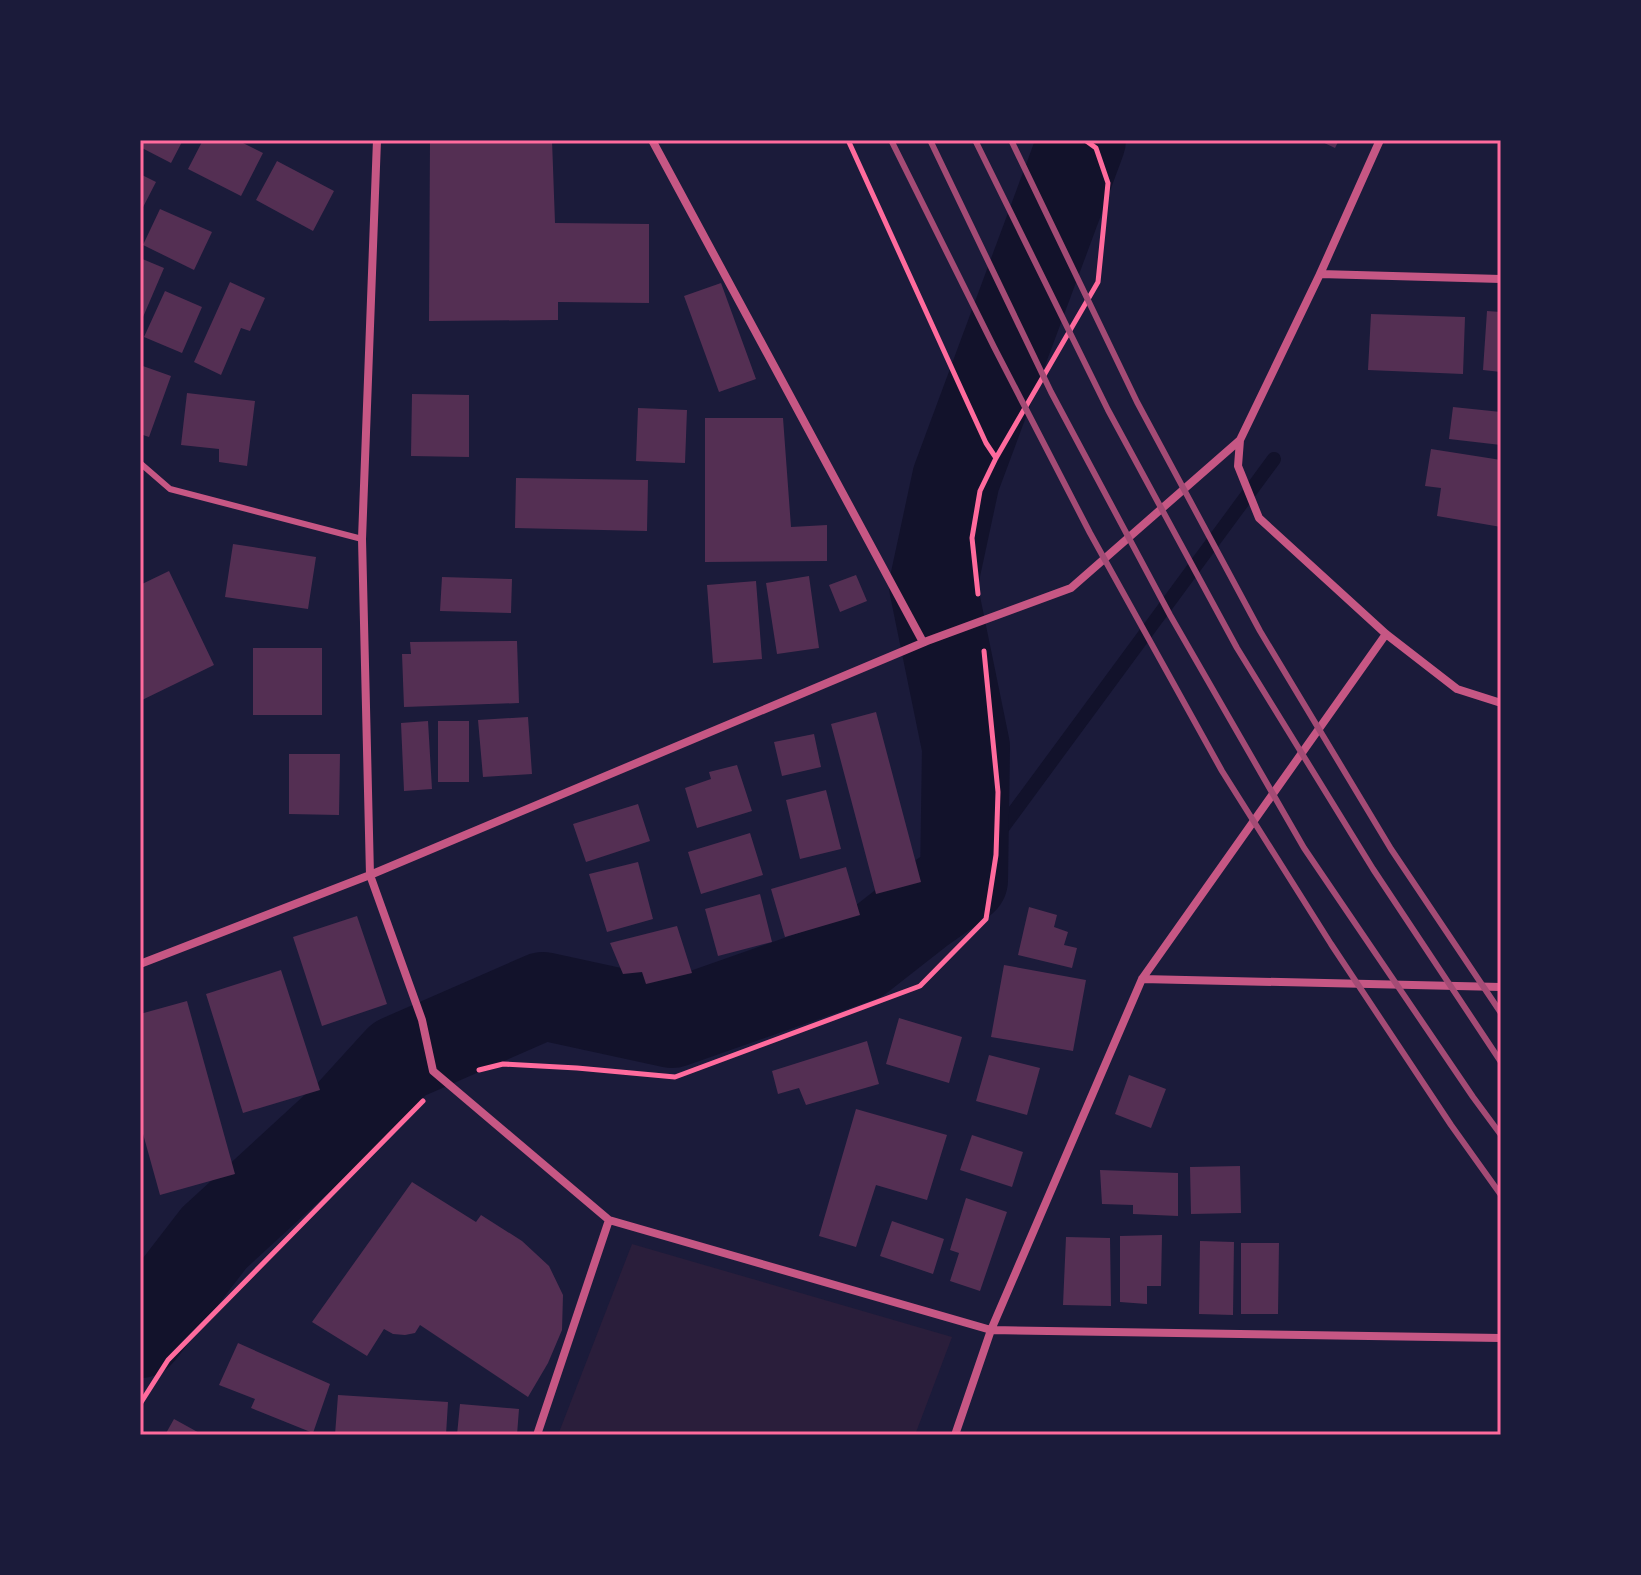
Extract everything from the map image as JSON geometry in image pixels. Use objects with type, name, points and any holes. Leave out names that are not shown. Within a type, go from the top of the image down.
[{"type":"street","points":[[377,140],[362,539],[370,875],[422,1020],[433,1071],[609,1220],[991,1330],[1501,1338]]},
{"type":"street","points":[[652,140],[925,641]]},
{"type":"street","points":[[1380,140],[1240,440],[1238,466],[1259,518],[1386,634],[1457,689],[1501,703]]},
{"type":"street","points":[[1320,274],[1501,279]]},
{"type":"street","points":[[140,964],[370,875],[925,641],[1071,588],[1240,440]]},
{"type":"street","points":[[955,1435],[991,1330],[1142,979],[1386,634]]},
{"type":"street","points":[[1142,979],[1501,987]]},
{"type":"street","points":[[537,1435],[609,1220]]},
{"type":"lane","points":[[140,463],[170,489],[362,539]]},
{"type":"path","points":[[848,140],[986,443],[996,458]]},
{"type":"path","points":[[140,1404],[168,1360],[444,1080],[503,1064],[675,1077],[920,986],[986,919],[996,855],[998,792],[972,538],[980,491],[996,458],[1098,282],[1108,183],[1096,148],[1085,140]]},
{"type":"shaded area","points":[[632,1244],[952,1337],[915,1435],[558,1435]]},
{"type":"building","points":[[140,140],[183,140],[171,163],[140,147]]},
{"type":"building","points":[[203,140],[237,140],[263,153],[241,196],[188,169]]},
{"type":"building","points":[[430,140],[552,140],[555,223],[649,224],[649,303],[558,302],[558,320],[429,321]]},
{"type":"building","points":[[1318,140],[1339,140],[1335,148]]},
{"type":"building","points":[[277,161],[334,191],[313,231],[256,200]]},
{"type":"building","points":[[140,174],[156,182],[140,213]]},
{"type":"building","points":[[160,209],[212,232],[194,270],[143,245]]},
{"type":"building","points":[[140,258],[164,268],[140,324]]},
{"type":"building","points":[[230,282],[265,298],[250,331],[241,328],[221,375],[194,362]]},
{"type":"building","points":[[721,283],[756,379],[719,392],[684,296]]},
{"type":"building","points":[[165,291],[202,307],[182,353],[144,337]]},
{"type":"building","points":[[1487,311],[1501,312],[1501,372],[1483,370]]},
{"type":"building","points":[[1371,314],[1465,317],[1463,374],[1368,370]]},
{"type":"building","points":[[140,365],[171,376],[149,437],[140,434]]},
{"type":"building","points":[[187,393],[255,401],[247,466],[219,462],[219,449],[181,445]]},
{"type":"building","points":[[412,394],[469,395],[469,457],[411,456]]},
{"type":"building","points":[[1453,407],[1501,412],[1501,445],[1449,439]]},
{"type":"building","points":[[638,408],[687,410],[685,463],[636,461]]},
{"type":"building","points":[[705,418],[783,418],[791,527],[827,525],[827,561],[705,562]]},
{"type":"building","points":[[1431,449],[1501,460],[1501,527],[1437,516],[1441,488],[1425,486]]},
{"type":"building","points":[[516,478],[648,480],[647,531],[515,528]]},
{"type":"building","points":[[233,544],[316,557],[308,609],[225,597]]},
{"type":"building","points":[[169,571],[214,665],[140,701],[140,585]]},
{"type":"building","points":[[856,575],[867,601],[840,612],[829,585]]},
{"type":"building","points":[[809,576],[819,648],[777,654],[766,583]]},
{"type":"building","points":[[442,577],[512,579],[511,613],[440,611]]},
{"type":"building","points":[[756,581],[762,659],[713,663],[707,585]]},
{"type":"building","points":[[517,641],[519,703],[404,707],[402,654],[411,654],[410,642]]},
{"type":"building","points":[[253,648],[322,648],[322,715],[253,715]]},
{"type":"building","points":[[876,712],[921,882],[876,894],[831,724]]},
{"type":"building","points":[[528,717],[532,774],[483,777],[478,720]]},
{"type":"building","points":[[428,721],[432,789],[404,791],[401,723]]},
{"type":"building","points":[[438,721],[469,721],[469,782],[438,782]]},
{"type":"building","points":[[814,734],[821,767],[782,776],[774,742]]},
{"type":"building","points":[[289,754],[340,754],[339,815],[289,814]]},
{"type":"building","points":[[737,765],[752,811],[697,828],[685,788],[711,779],[709,772]]},
{"type":"building","points":[[826,790],[841,849],[800,859],[786,800]]},
{"type":"building","points":[[638,804],[650,841],[586,862],[573,824]]},
{"type":"building","points":[[750,833],[763,875],[701,894],[688,852]]},
{"type":"building","points":[[638,862],[653,919],[607,932],[589,874]]},
{"type":"building","points":[[846,867],[860,915],[785,937],[771,889]]},
{"type":"building","points":[[760,894],[772,942],[718,956],[705,909]]},
{"type":"building","points":[[1029,907],[1057,915],[1054,927],[1068,932],[1064,945],[1077,948],[1072,968],[1018,955]]},
{"type":"building","points":[[357,916],[387,1004],[322,1026],[293,937]]},
{"type":"building","points":[[677,926],[692,973],[646,984],[642,972],[623,974],[610,943]]},
{"type":"building","points":[[1004,965],[1086,980],[1073,1051],[991,1037]]},
{"type":"building","points":[[281,970],[320,1090],[243,1113],[206,994]]},
{"type":"building","points":[[187,1001],[235,1174],[160,1195],[140,1123],[140,1014]]},
{"type":"building","points":[[899,1018],[962,1037],[949,1083],[886,1064]]},
{"type":"building","points":[[867,1041],[879,1084],[806,1105],[799,1088],[778,1094],[772,1071]]},
{"type":"building","points":[[989,1055],[1040,1068],[1027,1115],[976,1101]]},
{"type":"building","points":[[1129,1075],[1166,1089],[1151,1128],[1115,1114]]},
{"type":"building","points":[[856,1109],[947,1135],[927,1200],[876,1185],[856,1247],[819,1236]]},
{"type":"building","points":[[972,1135],[1023,1152],[1012,1187],[960,1170]]},
{"type":"building","points":[[1240,1166],[1241,1213],[1191,1214],[1190,1167]]},
{"type":"building","points":[[1100,1170],[1178,1173],[1178,1216],[1133,1214],[1133,1205],[1102,1204]]},
{"type":"building","points":[[412,1182],[476,1222],[481,1215],[522,1241],[549,1266],[563,1295],[562,1330],[548,1363],[528,1397],[420,1325],[415,1333],[405,1335],[384,1329],[367,1356],[312,1322]]},
{"type":"building","points":[[966,1198],[1007,1212],[980,1291],[950,1281],[959,1253],[950,1250]]},
{"type":"building","points":[[892,1221],[944,1239],[933,1274],[880,1256]]},
{"type":"building","points":[[1162,1235],[1161,1286],[1147,1286],[1147,1304],[1120,1302],[1120,1236]]},
{"type":"building","points":[[1066,1237],[1110,1238],[1111,1306],[1063,1305]]},
{"type":"building","points":[[1200,1241],[1234,1242],[1233,1315],[1199,1314]]},
{"type":"building","points":[[1241,1243],[1279,1243],[1278,1314],[1241,1314]]},
{"type":"building","points":[[238,1343],[330,1384],[313,1433],[251,1408],[255,1399],[219,1385]]},
{"type":"building","points":[[338,1395],[448,1402],[446,1435],[335,1435]]},
{"type":"building","points":[[460,1404],[519,1409],[517,1435],[457,1435]]},
{"type":"building","points":[[174,1419],[203,1435],[165,1435]]},
{"type":"waterway","points":[[140,1334],[214,1238],[348,1115],[399,1059],[543,996],[672,1024],[860,958],[964,880],[966,747],[933,586],[956,479],[1082,140]]},
{"type":"waterway","points":[[964,880],[1274,459]]},
{"type":"railway","points":[[891,140],[1090,533],[1222,771],[1331,944],[1501,1195]]},
{"type":"railway","points":[[930,140],[1051,392],[1170,615],[1304,848],[1501,1135]]},
{"type":"railway","points":[[975,140],[1108,410],[1237,648],[1373,869],[1501,1062]]},
{"type":"railway","points":[[1011,140],[1137,402],[1260,631],[1391,849],[1501,1013]]}]
